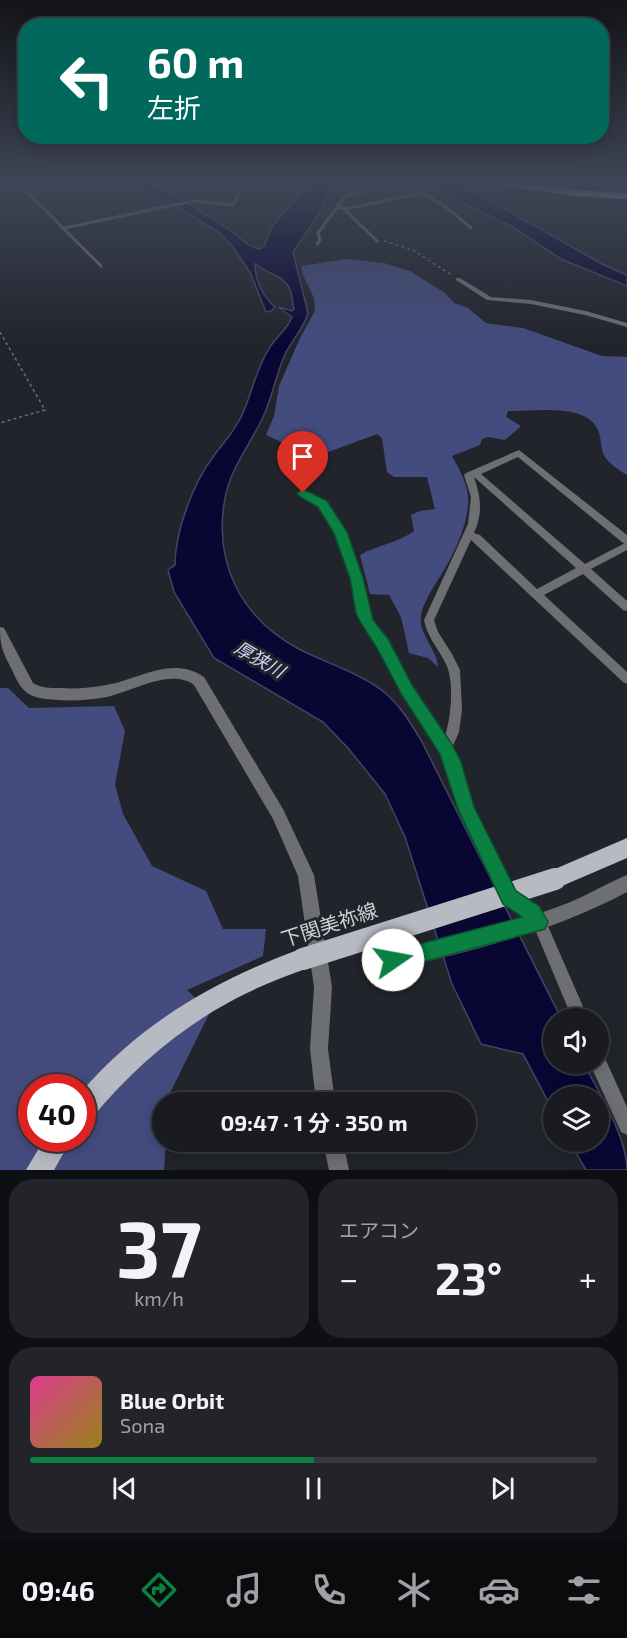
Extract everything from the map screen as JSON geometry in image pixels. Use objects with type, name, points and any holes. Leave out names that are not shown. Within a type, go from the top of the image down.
[{"type":"main road","name":"下関美祢線","points":[[96,1095],[134,1054],[192,1009],[265,972],[555,879],[627,848]]},
{"type":"main road","points":[[39,1170],[51,1152]]},
{"type":"street","points":[[458,279],[489,299],[531,302],[586,313],[627,325]]},
{"type":"street","points":[[446,748],[452,734],[456,699],[453,669],[433,636],[429,620],[473,524],[476,496],[469,475],[519,453],[627,540]]},
{"type":"street","points":[[475,472],[627,607]]},
{"type":"street","points":[[303,493],[322,504],[340,532],[357,578],[363,613],[407,690],[446,748],[466,809],[510,897],[532,912],[533,924],[575,1008]]},
{"type":"street","points":[[469,535],[476,537],[627,679]]},
{"type":"street","points":[[536,594],[627,546]]},
{"type":"street","points":[[0,632],[28,687],[38,693],[78,695],[107,691],[172,672],[189,674],[199,681],[278,814],[306,875],[323,987],[320,1049],[325,1092]]},
{"type":"street","points":[[393,960],[533,924],[575,910],[627,883]]},
{"type":"street","points":[[603,1074],[627,1126]]},
{"type":"street","points":[[335,1152],[339,1170]]},
{"type":"lane","points":[[73,238],[101,266]]},
{"type":"lane","points":[[318,244],[319,238]]},
{"type":"lane","points":[[374,238],[377,241]]},
{"type":"path","points":[[377,241],[386,241],[413,250],[458,279]]},
{"type":"path","points":[[0,332],[45,410],[0,423]]},
{"type":"shaded area","points":[[346,259],[384,263],[410,271],[445,293],[454,303],[468,308],[486,323],[523,328],[602,356],[627,357],[627,475],[607,460],[603,453],[598,430],[592,421],[582,415],[558,410],[508,411],[506,417],[521,426],[505,440],[488,437],[482,439],[480,445],[452,456],[466,485],[467,512],[456,547],[427,597],[421,615],[422,629],[438,667],[428,658],[409,653],[401,617],[389,595],[370,594],[360,555],[408,535],[414,531],[411,515],[435,509],[427,477],[394,477],[387,472],[382,438],[377,434],[312,458],[303,466],[295,465],[296,449],[266,435],[274,416],[279,386],[300,338],[315,311],[314,298],[301,266]]},
{"type":"shaded area","points":[[0,688],[8,688],[29,708],[114,706],[125,731],[115,784],[123,814],[152,866],[206,891],[223,929],[266,929],[263,956],[187,990],[210,1012],[170,1092],[152,1092],[152,1152],[165,1152],[164,1170],[0,1170]]},
{"type":"water","name":"厚狭川","points":[[224,238],[239,238],[260,249],[267,238],[303,238],[293,252],[308,313],[286,352],[266,409],[236,466],[225,498],[222,522],[223,545],[236,586],[247,605],[279,636],[299,649],[376,686],[396,703],[410,722],[556,1008],[543,1008],[543,1074],[589,1074],[596,1086],[543,1086],[543,1092],[523,1054],[481,1044],[452,984],[405,837],[385,794],[348,748],[323,722],[214,658],[174,592],[168,570],[175,565],[178,538],[192,494],[213,457],[239,421],[265,354],[292,317],[278,307],[292,311],[294,309],[292,295],[284,281],[255,264],[260,288],[275,307],[266,312],[250,272]]},
{"type":"water","points":[[529,238],[555,238],[602,264],[627,275],[627,286],[561,259]]},
{"type":"water","points":[[609,1113],[622,1144],[627,1170],[586,1170],[576,1152],[609,1152]]},
{"type":"route","points":[[303,493],[322,504],[340,532],[357,578],[363,613],[368,623],[382,643],[398,676],[446,748],[466,809],[510,897],[532,912],[539,922],[393,960]]}]
